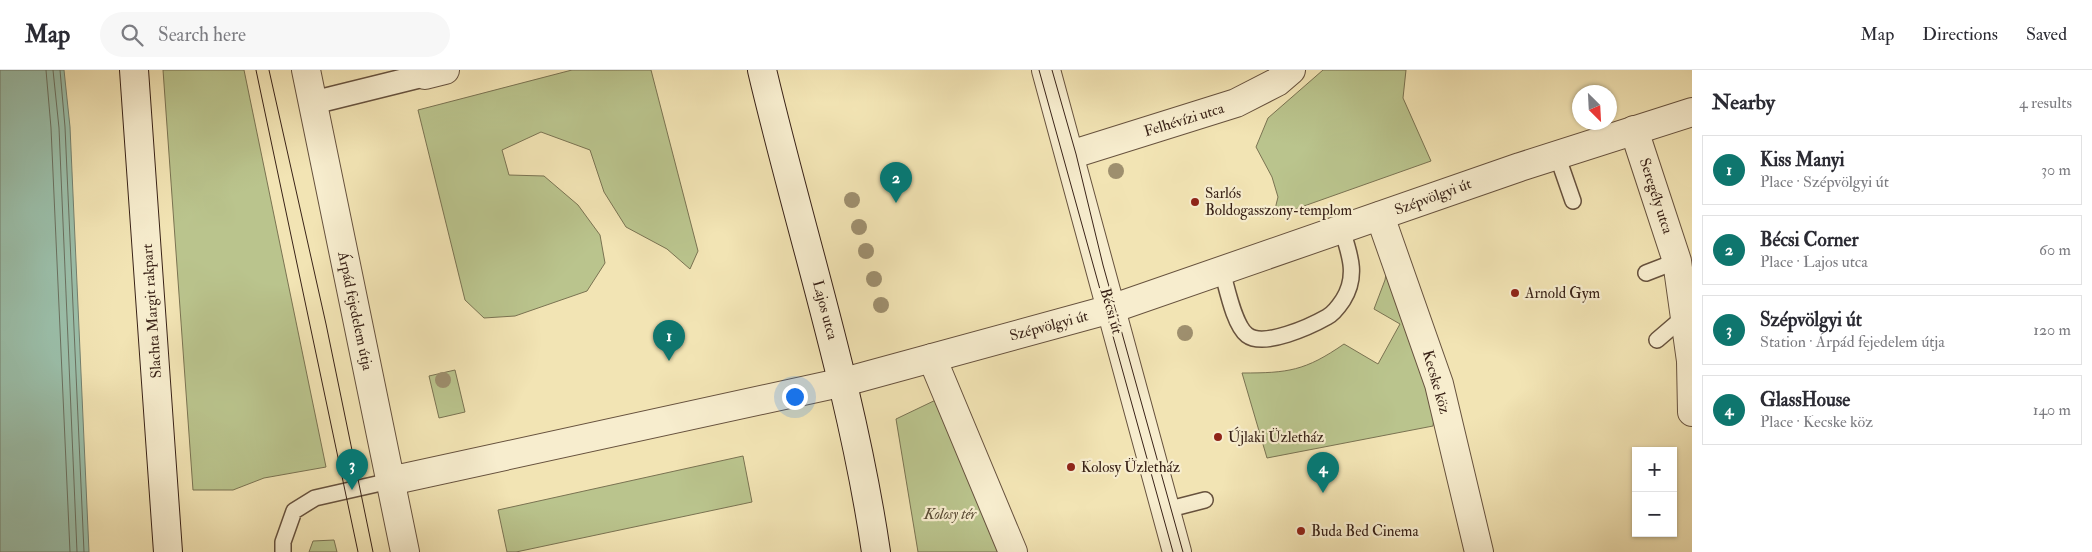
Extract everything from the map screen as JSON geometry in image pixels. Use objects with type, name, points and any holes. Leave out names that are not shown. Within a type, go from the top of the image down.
[{"type":"street","name":"Slachta Margit rakpart","points":[[134,70],[168,552]]},
{"type":"street","name":"Árpád fejedelem útja","points":[[306,70],[405,552]]},
{"type":"street","name":"Lajos utca","points":[[762,70],[784,164],[844,382],[868,496],[876,552]]},
{"type":"street","name":"Bécsi út","points":[[1046,70],[1177,552]]},
{"type":"street","name":"Felhévízi utca","points":[[1070,155],[1236,103],[1277,82],[1291,70]]},
{"type":"street","points":[[312,103],[435,72]]},
{"type":"street","name":"Szépvölgyi út","points":[[390,481],[844,382],[1112,308],[1557,155],[1692,112]]},
{"type":"street","name":"Seregély utca","points":[[1634,130],[1677,261],[1691,361],[1692,412]]},
{"type":"street","name":"Kecske köz","points":[[1380,216],[1439,384],[1478,552]]},
{"type":"street","points":[[932,358],[1013,552]]},
{"type":"lane","points":[[1557,155],[1572,201]]},
{"type":"lane","points":[[1222,271],[1239,326],[1248,336],[1261,340],[1275,338],[1329,316],[1343,300],[1350,282],[1352,262],[1342,230]]},
{"type":"lane","points":[[1646,273],[1677,261]]},
{"type":"lane","points":[[1657,340],[1685,316]]},
{"type":"lane","points":[[283,552],[284,542],[294,511],[315,498],[390,481]]},
{"type":"lane","points":[[1166,510],[1205,500]]},
{"type":"green space","points":[[163,70],[244,70],[326,467],[264,478],[233,490],[193,490]]},
{"type":"green space","points":[[572,70],[651,70],[698,251],[690,269],[667,249],[626,227],[604,192],[590,150],[541,132],[502,150],[509,175],[544,176],[578,205],[600,235],[605,263],[587,291],[515,316],[484,318],[465,300],[418,110]]},
{"type":"green space","points":[[1323,70],[1406,70],[1403,98],[1431,161],[1273,217],[1278,197],[1272,177],[1256,147],[1268,118]]},
{"type":"green space","points":[[1388,261],[1436,398],[1433,426],[1267,458],[1242,373],[1296,369],[1318,360],[1344,344],[1378,364],[1400,324],[1374,309],[1385,280]]},
{"type":"green space","points":[[455,370],[465,412],[439,418],[429,376]]},
{"type":"green space","name":"Kolosy tér","points":[[942,397],[1007,552],[918,552],[896,419]]},
{"type":"green space","points":[[743,456],[752,502],[516,552],[507,552],[498,510]]},
{"type":"green space","points":[[334,540],[337,552],[309,552],[313,541]]},
{"type":"water","points":[[0,70],[64,70],[70,127],[89,552],[0,552]]},
{"type":"tram line","points":[[256,70],[358,552]]},
{"type":"tram line","points":[[269,70],[326,324],[373,552]]},
{"type":"tram line","points":[[1039,70],[1173,552]]},
{"type":"tram line","points":[[1052,70],[1076,154],[1103,265],[1183,552]]},
{"type":"place","name":"Sarlós Boldogasszony-templom","points":[[1195,202]]},
{"type":"place","name":"Bécsi Corner","points":[[896,203]]},
{"type":"place","name":"Arnold Gym","points":[[1515,293]]},
{"type":"place","name":"Kiss Manyi","points":[[669,361]]},
{"type":"place","name":"Újlaki Üzletház","points":[[1218,437]]},
{"type":"place","name":"Kolosy Üzletház","points":[[1071,467]]},
{"type":"place","name":"Szépvölgyi út","points":[[352,490]]},
{"type":"place","name":"GlassHouse","points":[[1323,493]]},
{"type":"place","name":"Buda Bed Cinema","points":[[1301,531]]}]
